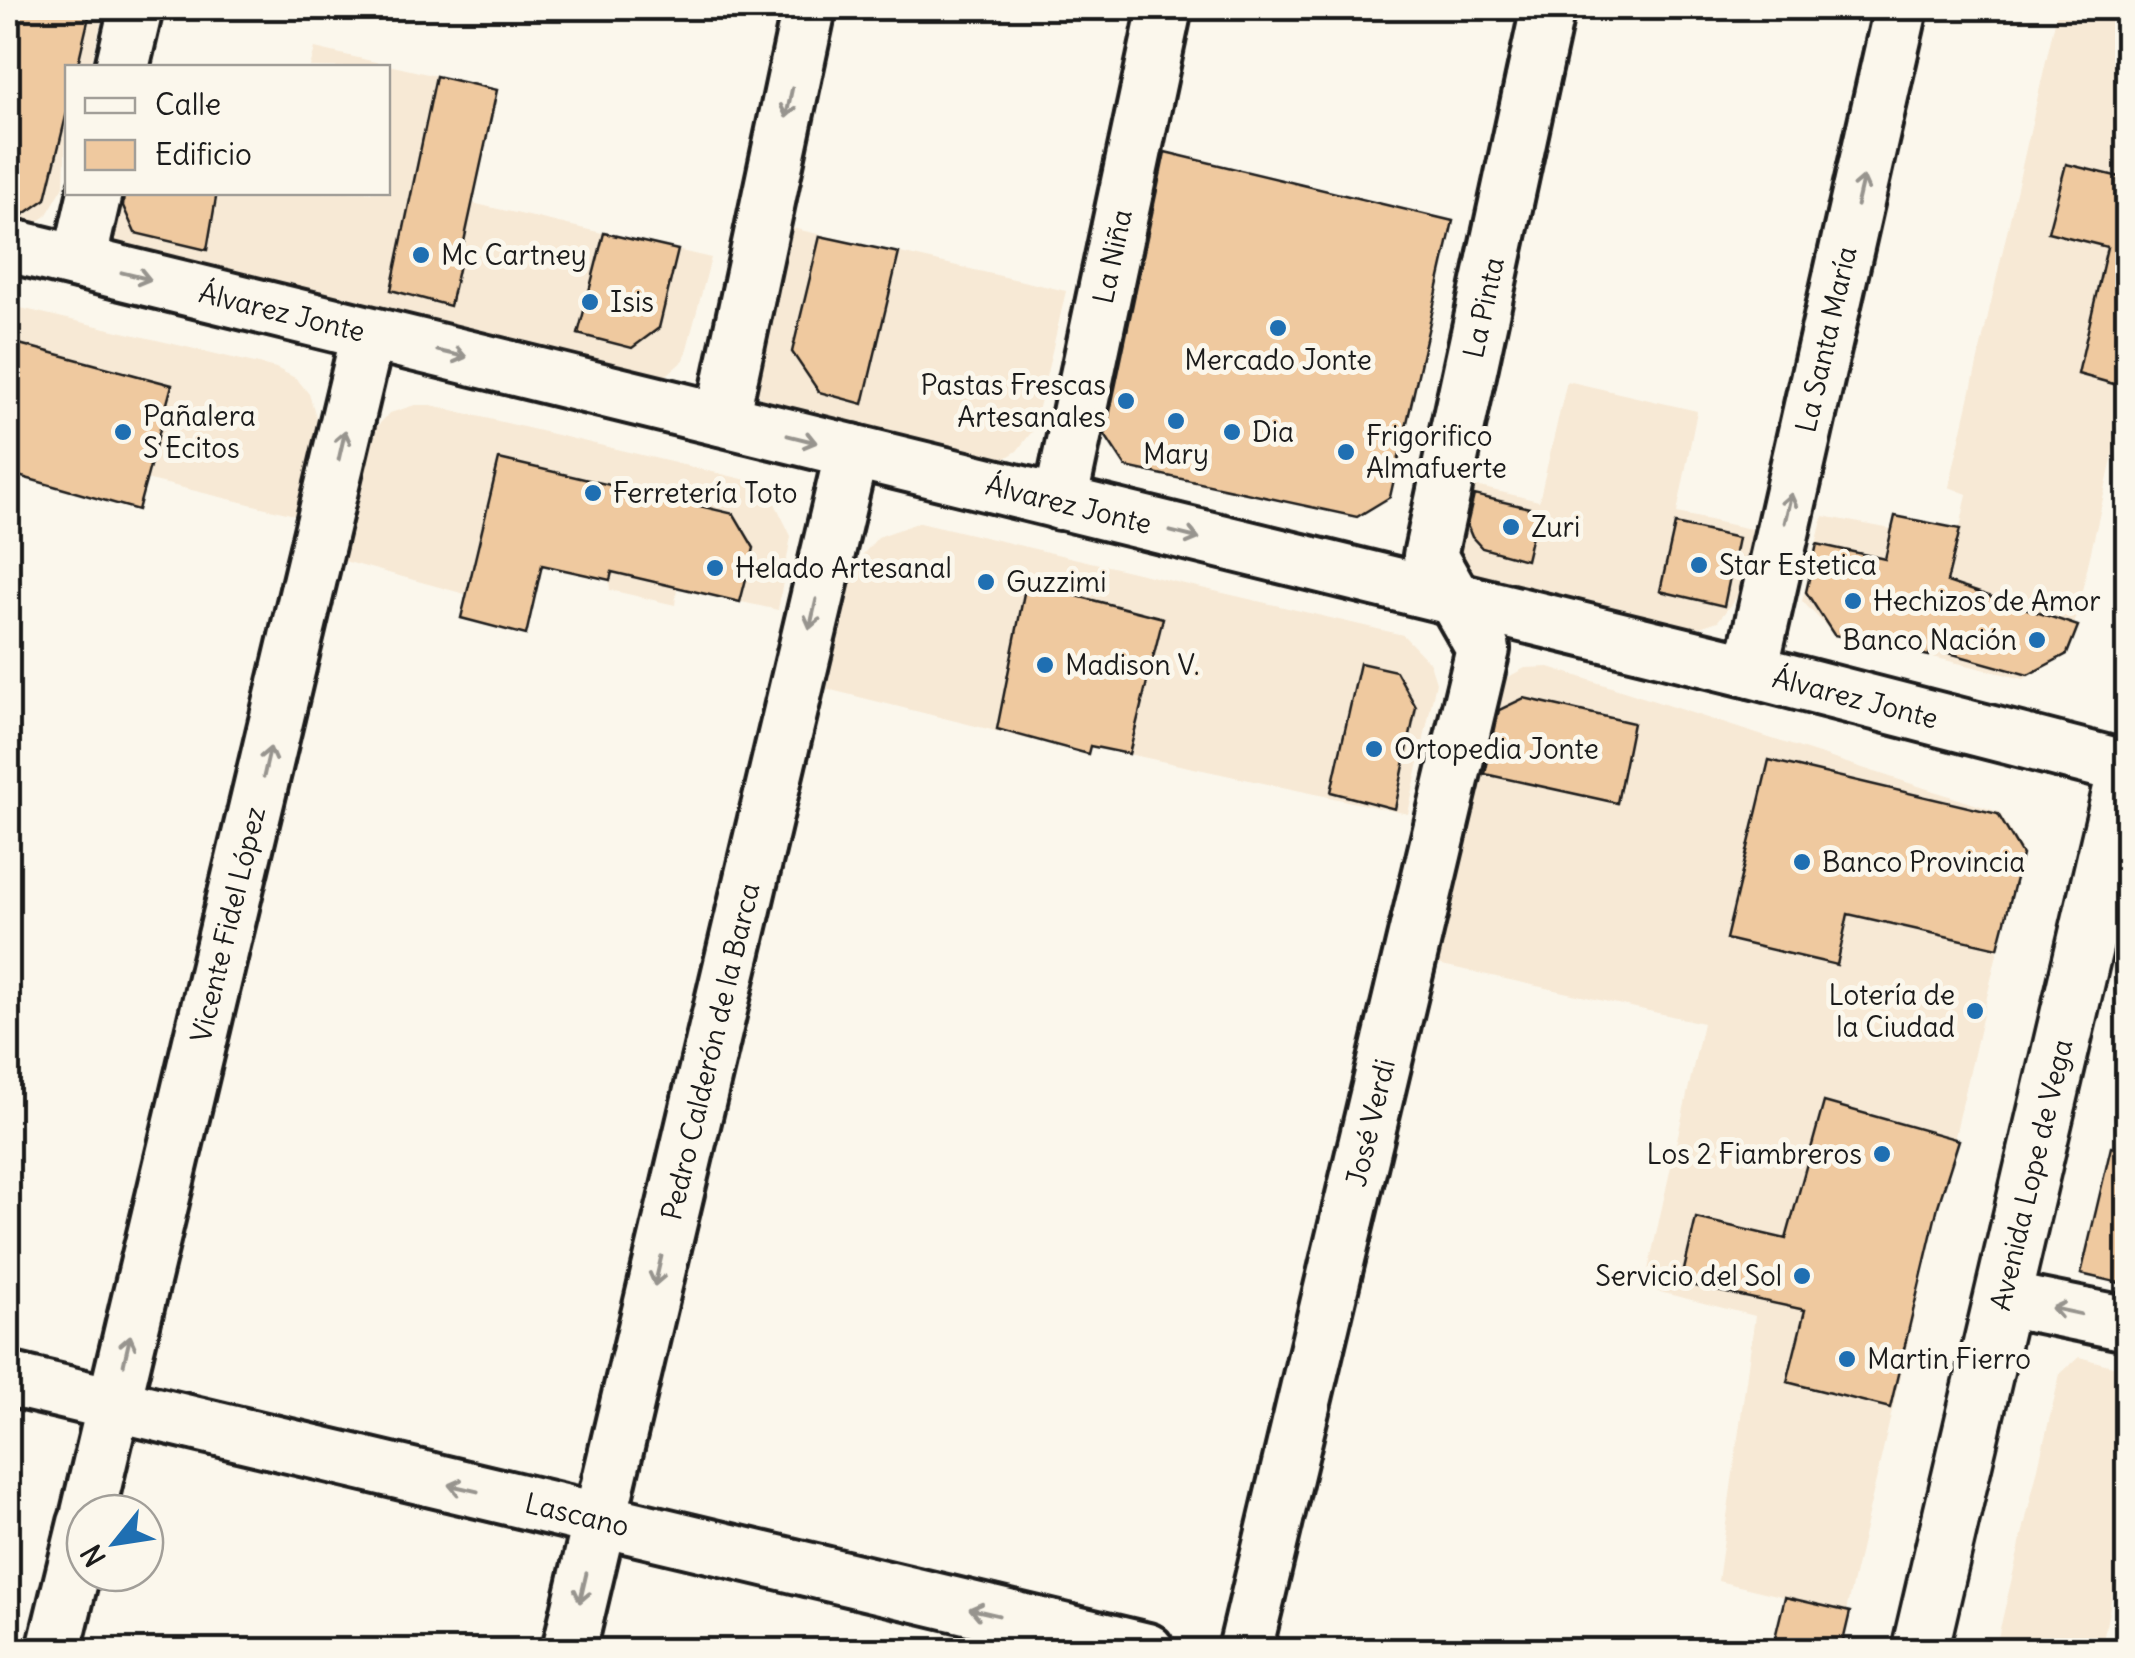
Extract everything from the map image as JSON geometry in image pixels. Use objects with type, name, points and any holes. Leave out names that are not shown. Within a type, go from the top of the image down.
[{"type":"main road","name":"Avenida Lope de Vega","points":[[1920,1650],[2127,766]]},
{"type":"street","points":[[123,65],[136,8]]},
{"type":"street","points":[[722,419],[809,8]]},
{"type":"street","name":"La Niña","points":[[1060,504],[1165,8]]},
{"type":"street","name":"La Pinta","points":[[1456,602],[1430,556],[1548,8]]},
{"type":"street","name":"La Santa María","points":[[1751,671],[1901,8]]},
{"type":"street","points":[[79,262],[93,195]]},
{"type":"street","name":"Álvarez Jonte","points":[[8,245],[2127,766]]},
{"type":"street","name":"Vicente Fidel López","points":[[93,1493],[368,334]]},
{"type":"street","name":"Pedro Calderón de la Barca","points":[[569,1650],[852,452]]},
{"type":"street","name":"José Verdi","points":[[1245,1650],[1482,648],[1456,602]]},
{"type":"street","points":[[2005,1298],[2128,1324]]},
{"type":"street","name":"Lascano","points":[[8,1380],[1146,1650]]},
{"type":"street","points":[[54,1650],[68,1593]]},
{"type":"shaded area","points":[[8,8],[104,8],[91,65],[65,65],[64,186],[46,216],[27,230],[8,235]]},
{"type":"shaded area","points":[[2058,8],[2127,8],[2127,394],[2068,652],[2024,679],[1833,633],[1802,601],[1823,516],[1891,529],[1895,516],[1960,528],[1967,494],[1949,487]]},
{"type":"shaded area","points":[[315,48],[389,65],[311,65]]},
{"type":"shaded area","points":[[390,65],[497,90],[472,203],[711,258],[684,360],[661,380],[121,252],[110,224],[112,195],[390,195]]},
{"type":"shaded area","points":[[783,226],[1066,291],[1034,429],[1017,451],[996,464],[770,413],[753,386]]},
{"type":"shaded area","points":[[8,305],[276,368],[297,379],[309,394],[319,426],[299,516],[146,479],[138,510],[8,473]]},
{"type":"shaded area","points":[[1567,381],[1697,411],[1677,513],[1755,530],[1742,590],[1718,621],[1682,633],[1485,584],[1468,570],[1456,551],[1458,482],[1539,501]]},
{"type":"shaded area","points":[[415,405],[431,405],[751,481],[771,495],[791,536],[778,610],[677,588],[675,605],[610,590],[609,580],[542,565],[526,635],[461,618],[465,594],[337,559],[372,431],[390,413]]},
{"type":"shaded area","points":[[920,522],[1403,635],[1430,663],[1436,682],[1408,814],[1091,746],[1088,754],[827,689],[850,576],[858,560],[878,537]]},
{"type":"shaded area","points":[[1549,667],[1999,812],[2021,849],[1837,1650],[1772,1650],[1785,1597],[1718,1581],[1755,1316],[1644,1288],[1703,1023],[1424,961],[1499,682],[1525,668]]},
{"type":"shaded area","points":[[2079,1357],[2127,1370],[2127,1524],[2101,1650],[1995,1650],[2060,1374]]},
{"type":"building","points":[[8,8],[91,8],[78,65],[65,65],[65,120],[46,199],[20,217],[8,216]]},
{"type":"building","points":[[436,76],[497,90],[450,306],[391,290]]},
{"type":"building","name":"Mercado Jonte","points":[[1165,152],[1453,221],[1390,497],[1357,517],[1126,467],[1105,435]]},
{"type":"building","points":[[2066,164],[2128,179],[2128,388],[2078,374],[2107,247],[2048,232]]},
{"type":"building","points":[[124,195],[216,195],[207,250],[135,233],[123,206]]},
{"type":"building","points":[[604,233],[678,250],[659,328],[632,348],[578,334]]},
{"type":"building","points":[[820,236],[899,253],[863,404],[819,392],[792,352]]},
{"type":"building","points":[[8,341],[172,385],[138,510],[8,473]]},
{"type":"building","points":[[499,459],[734,514],[754,548],[740,602],[612,572],[610,580],[542,565],[526,635],[461,618]]},
{"type":"building","points":[[1474,495],[1538,510],[1526,560],[1482,548],[1472,537],[1467,525]]},
{"type":"building","points":[[1895,516],[1960,529],[1947,582],[2078,626],[2067,654],[2028,675],[1931,648],[1929,656],[1834,635],[1806,592],[1817,544],[1885,559]]},
{"type":"building","name":"Star Estetica","points":[[1675,524],[1738,538],[1724,606],[1660,591]]},
{"type":"building","points":[[1026,583],[1163,618],[1129,754],[1090,746],[1088,754],[997,729]]},
{"type":"building","name":"Ortopedia Jonte","points":[[1360,663],[1396,671],[1416,707],[1395,809],[1331,792]]},
{"type":"building","points":[[1524,698],[1633,723],[1617,803],[1485,774],[1499,710]]},
{"type":"building","points":[[1769,760],[1998,814],[2022,855],[1998,948],[1848,914],[1837,965],[1726,939]]},
{"type":"building","points":[[1824,1102],[1959,1140],[1938,1206],[1890,1408],[1787,1382],[1805,1310],[1681,1283],[1696,1218],[1786,1239]]},
{"type":"building","points":[[2111,1147],[2128,1149],[2128,1285],[2081,1274]]},
{"type":"building","points":[[1785,1597],[1850,1612],[1841,1650],[1772,1650]]},
{"type":"place","name":"Mc Cartney","points":[[421,255]]},
{"type":"place","name":"Isis","points":[[590,302]]},
{"type":"place","name":"Mercado Jonte","points":[[1278,328]]},
{"type":"place","name":"Pastas Frescas Artesanales","points":[[1126,401]]},
{"type":"place","name":"Mary","points":[[1176,421]]},
{"type":"place","name":"Pañalera S Ecitos","points":[[123,432]]},
{"type":"place","name":"Dia","points":[[1232,432]]},
{"type":"place","name":"Frigorifico Almafuerte","points":[[1346,452]]},
{"type":"place","name":"Ferretería Toto","points":[[593,493]]},
{"type":"place","name":"Zuri","points":[[1511,527]]},
{"type":"place","name":"Star Estetica","points":[[1699,565]]},
{"type":"place","name":"Helado Artesanal","points":[[715,568]]},
{"type":"place","name":"Guzzimi","points":[[986,582]]},
{"type":"place","name":"Hechizos de Amor","points":[[1853,601]]},
{"type":"place","name":"Banco Nación","points":[[2037,640]]},
{"type":"place","name":"Madison V.","points":[[1045,665]]},
{"type":"place","name":"Ortopedia Jonte","points":[[1374,749]]},
{"type":"place","name":"Banco Provincia","points":[[1802,862]]},
{"type":"place","name":"Lotería de la Ciudad","points":[[1975,1011]]},
{"type":"place","name":"Los 2 Fiambreros","points":[[1882,1154]]},
{"type":"place","name":"Servicio del Sol","points":[[1802,1276]]},
{"type":"place","name":"Martin Fierro","points":[[1847,1359]]}]
